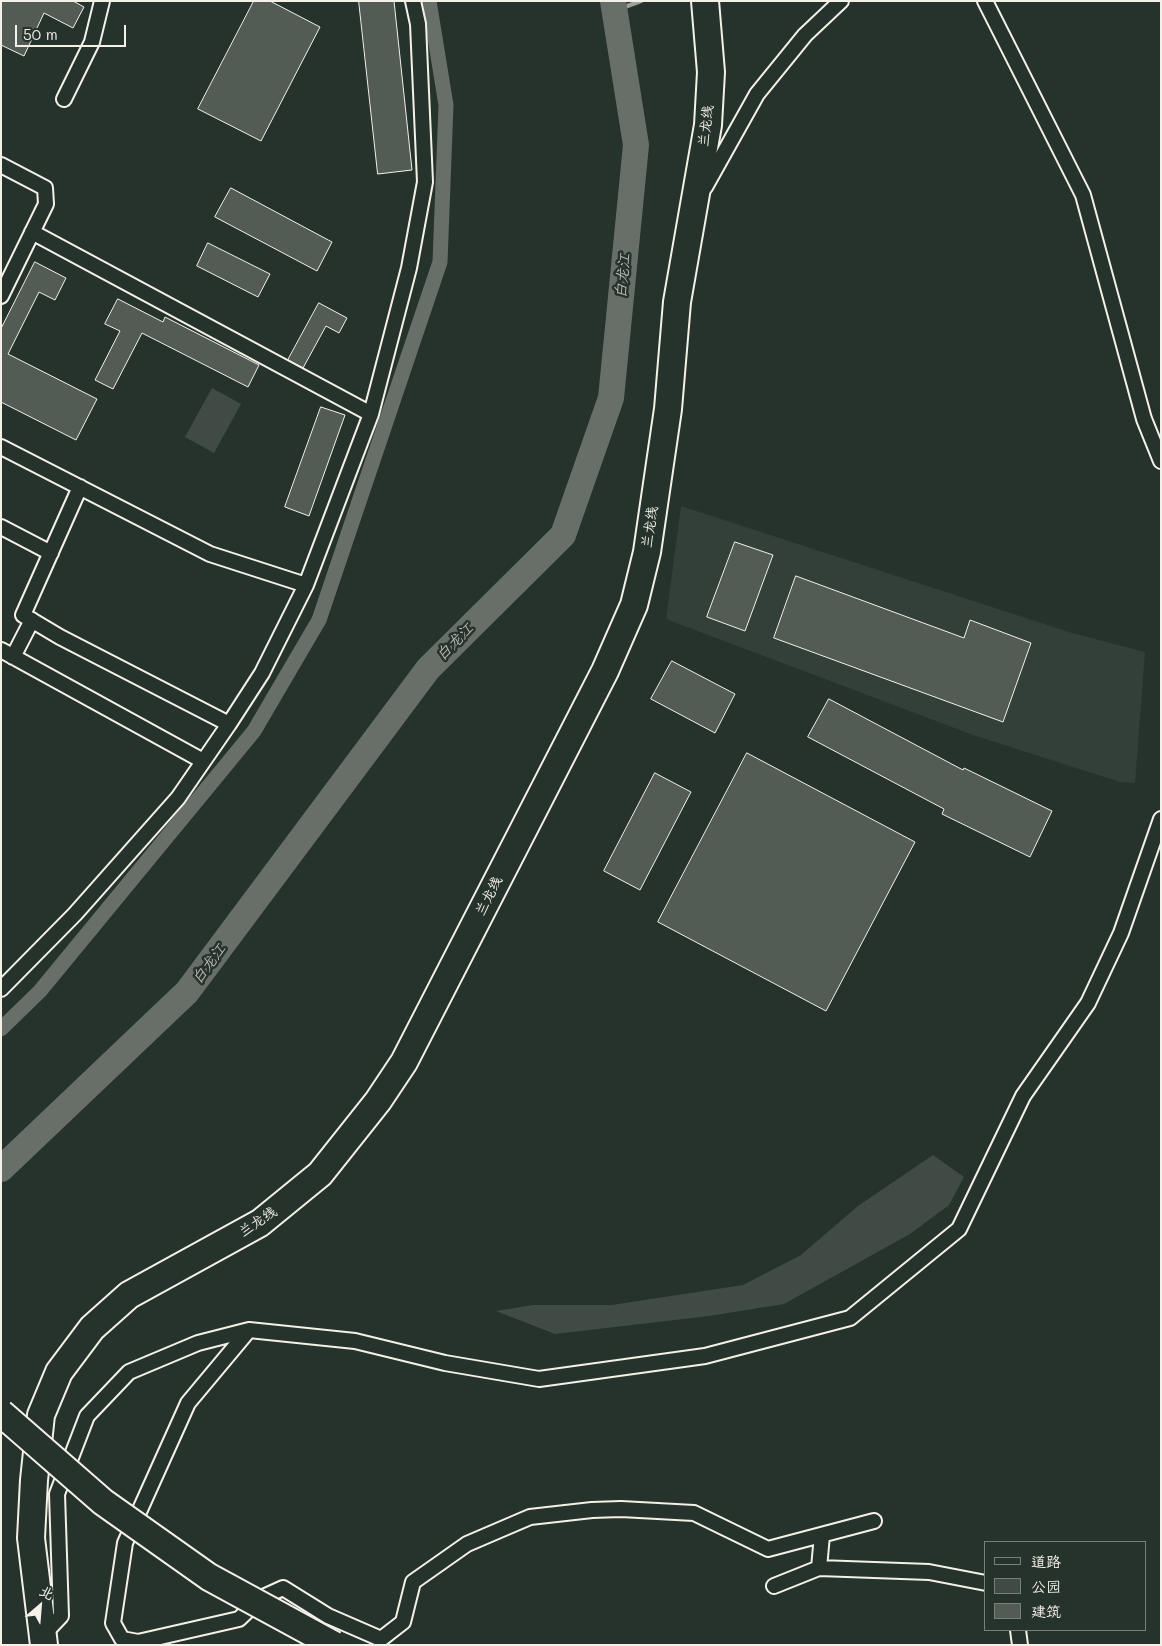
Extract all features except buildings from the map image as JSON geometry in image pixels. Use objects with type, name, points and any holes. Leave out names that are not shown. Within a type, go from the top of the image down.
[{"type":"highway","name":"兰龙线","points":[[44,1640],[31,1538],[34,1480],[41,1415],[59,1372],[92,1328],[129,1295],[260,1224],[320,1174],[378,1101],[404,1062],[605,671],[634,605],[647,552],[668,409],[677,302],[709,116],[711,72],[705,1]]},
{"type":"highway","points":[[1,1413],[103,1502],[209,1577],[334,1645]]},
{"type":"street","points":[[64,99],[92,42],[102,1]]},
{"type":"street","points":[[1,989],[75,914],[178,798],[262,673],[306,585],[371,414],[409,268],[425,182],[418,24],[413,1]]},
{"type":"street","points":[[694,205],[757,94],[805,35],[841,1]]},
{"type":"street","points":[[985,1],[1083,195],[1144,419],[1161,462]]},
{"type":"street","points":[[1,166],[44,188],[46,204],[32,232],[7,268],[1,296]]},
{"type":"street","points":[[32,232],[371,414]]},
{"type":"street","points":[[1,447],[210,554],[306,585]]},
{"type":"street","points":[[80,488],[23,615],[60,637],[229,724]]},
{"type":"street","points":[[1,527],[51,553]]},
{"type":"street","points":[[32,620],[7,654],[203,761]]},
{"type":"street","points":[[44,1640],[61,1616],[57,1494],[87,1416],[129,1372],[198,1344],[249,1330],[355,1341],[445,1363],[539,1379],[705,1356],[850,1318],[959,1230],[1023,1096],[1088,1003],[1121,933],[1161,819]]},
{"type":"street","points":[[249,1330],[188,1403],[125,1544],[113,1623],[122,1639],[138,1642],[239,1619],[261,1598],[283,1588],[328,1616],[381,1639],[403,1622],[413,1582],[467,1544],[530,1517],[592,1510],[621,1509],[694,1513],[768,1550],[874,1521]]},
{"type":"street","points":[[819,1568],[822,1535]]},
{"type":"street","points":[[774,1586],[819,1568],[929,1572],[984,1583]]},
{"type":"street","points":[[1018,1631],[1020,1645]]},
{"type":"shaded area","points":[[681,506],[1072,633],[1145,652],[1135,783],[1120,782],[973,735],[666,619]]},
{"type":"green space","points":[[212,388],[241,404],[214,453],[185,437]]},
{"type":"green space","points":[[933,1155],[964,1177],[949,1205],[910,1234],[784,1304],[709,1316],[555,1334],[496,1311],[533,1305],[612,1305],[743,1285],[801,1255],[858,1206]]},
{"type":"waterway","points":[[1,1029],[40,991],[254,731],[319,620],[440,262],[446,105],[429,1]]},
{"type":"waterway","name":"白龙江","points":[[1,1169],[187,992],[428,669],[563,535],[611,398],[636,145],[613,1]]},
{"type":"waterway","points":[[614,11],[641,1]]}]
